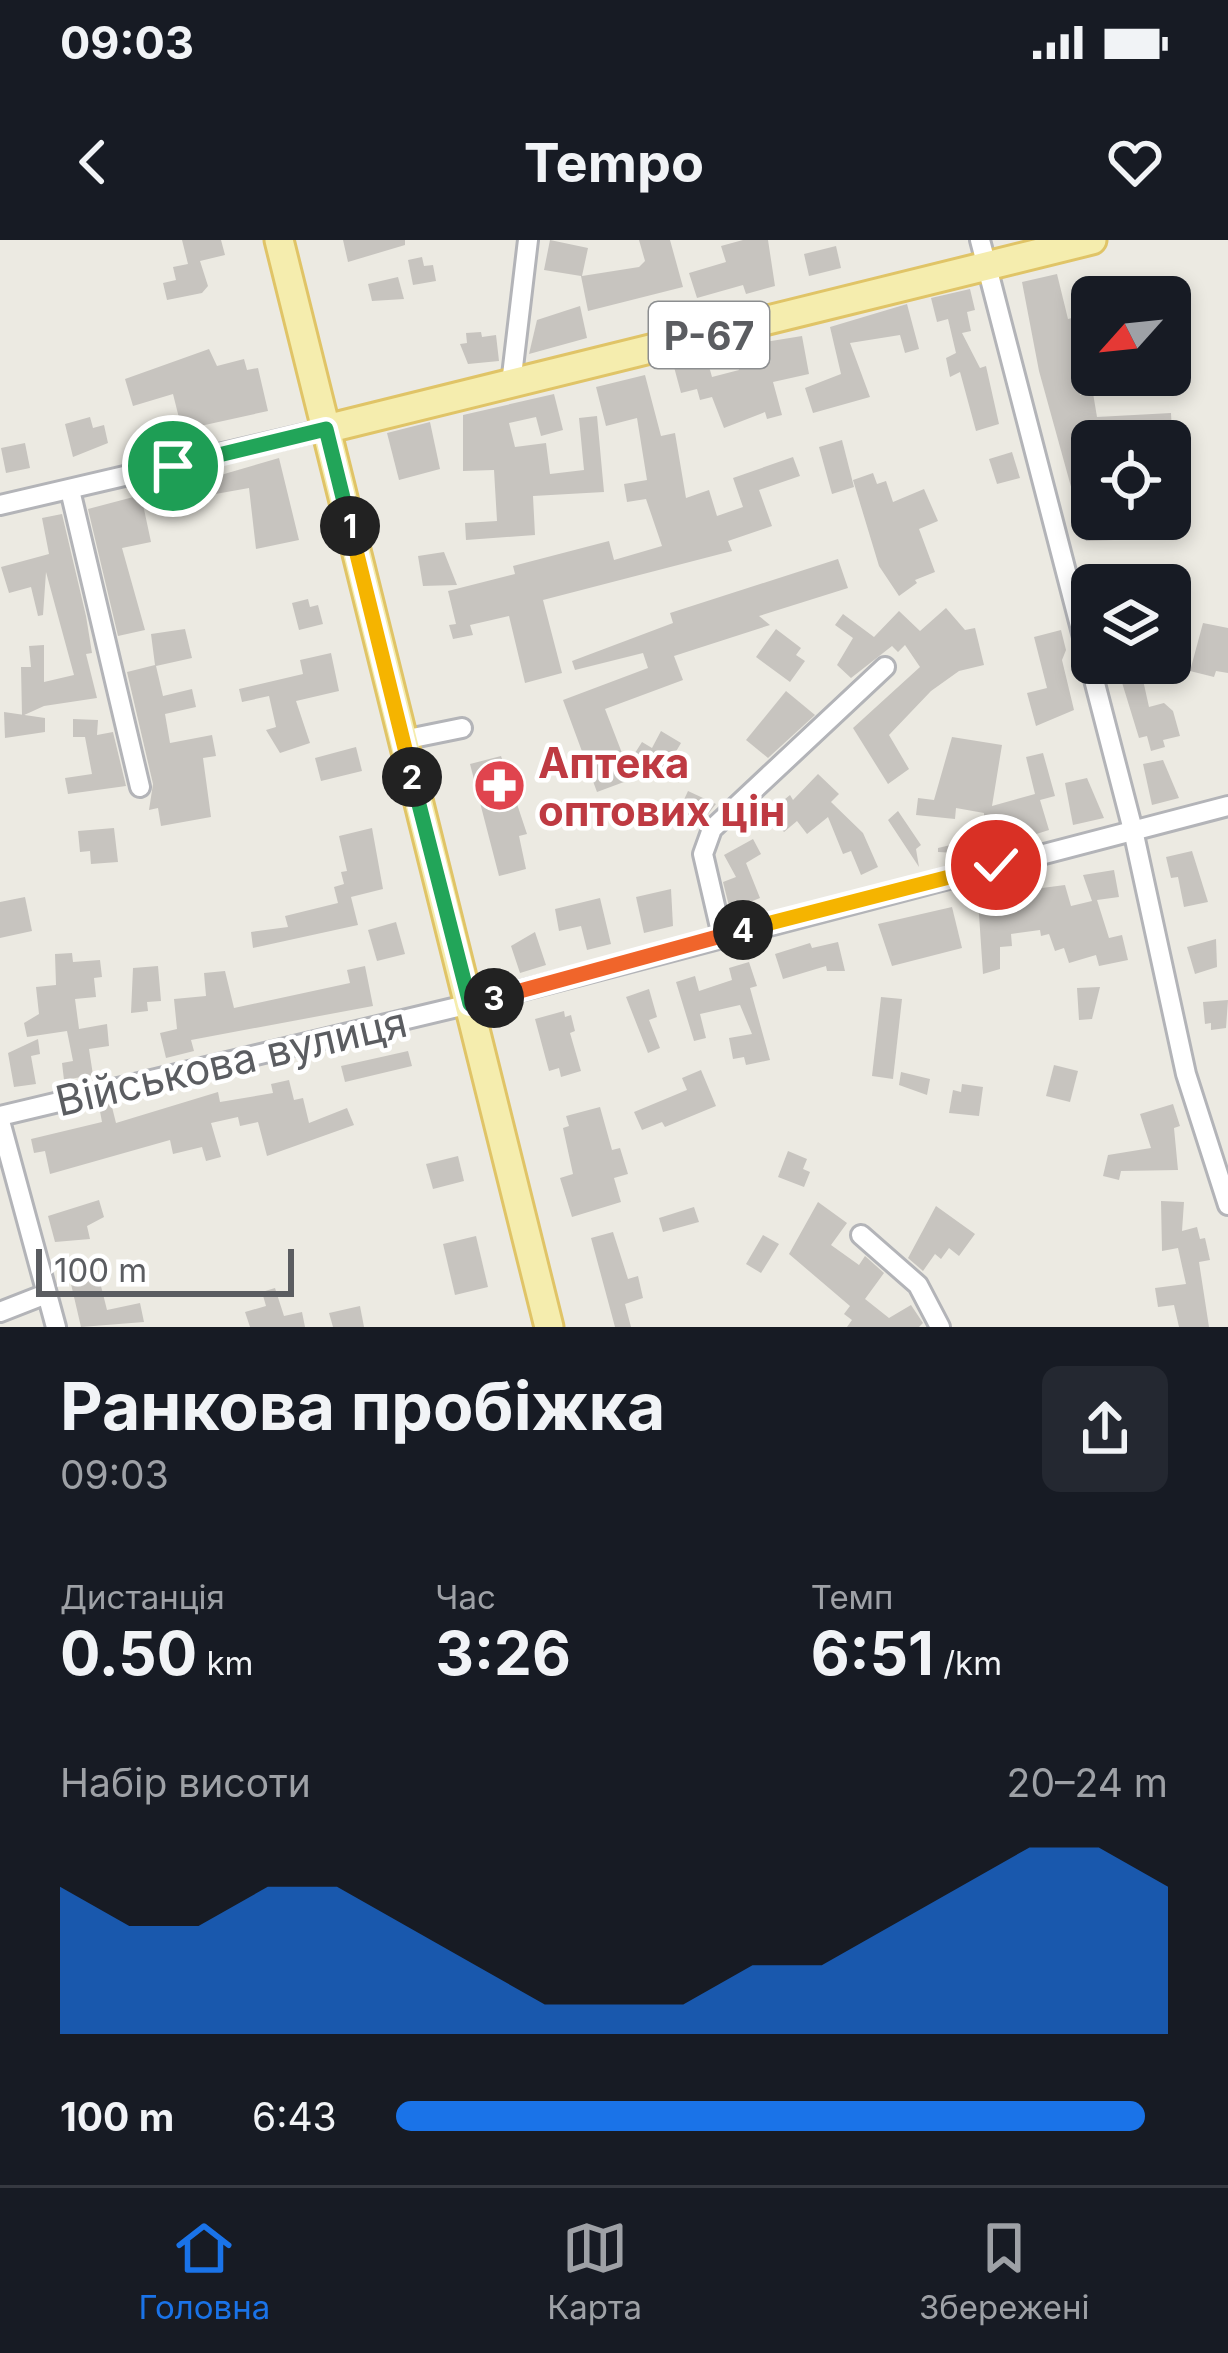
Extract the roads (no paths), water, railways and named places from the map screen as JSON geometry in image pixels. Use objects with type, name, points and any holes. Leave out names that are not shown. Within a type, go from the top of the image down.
[{"type":"main road","points":[[279,240],[549,1327]]},
{"type":"main road","name":"Р-67","points":[[326,429],[984,253],[1092,240]]},
{"type":"street","points":[[511,383],[528,240]]},
{"type":"street","points":[[984,253],[1133,830],[1186,1074],[1228,1204]]},
{"type":"street","points":[[0,505],[326,429]]},
{"type":"street","points":[[70,490],[140,788]]},
{"type":"street","points":[[722,936],[703,854],[712,829],[885,667]]},
{"type":"street","points":[[403,740],[463,728]]},
{"type":"street","name":"Військова вулиця","points":[[0,1119],[470,1004],[1228,806]]},
{"type":"street","points":[[0,1119],[56,1327]]},
{"type":"street","points":[[861,1234],[918,1285],[940,1327]]},
{"type":"street","points":[[0,1312],[46,1294]]},
{"type":"place","name":"Аптека оптових цін","points":[[499,786]]}]
